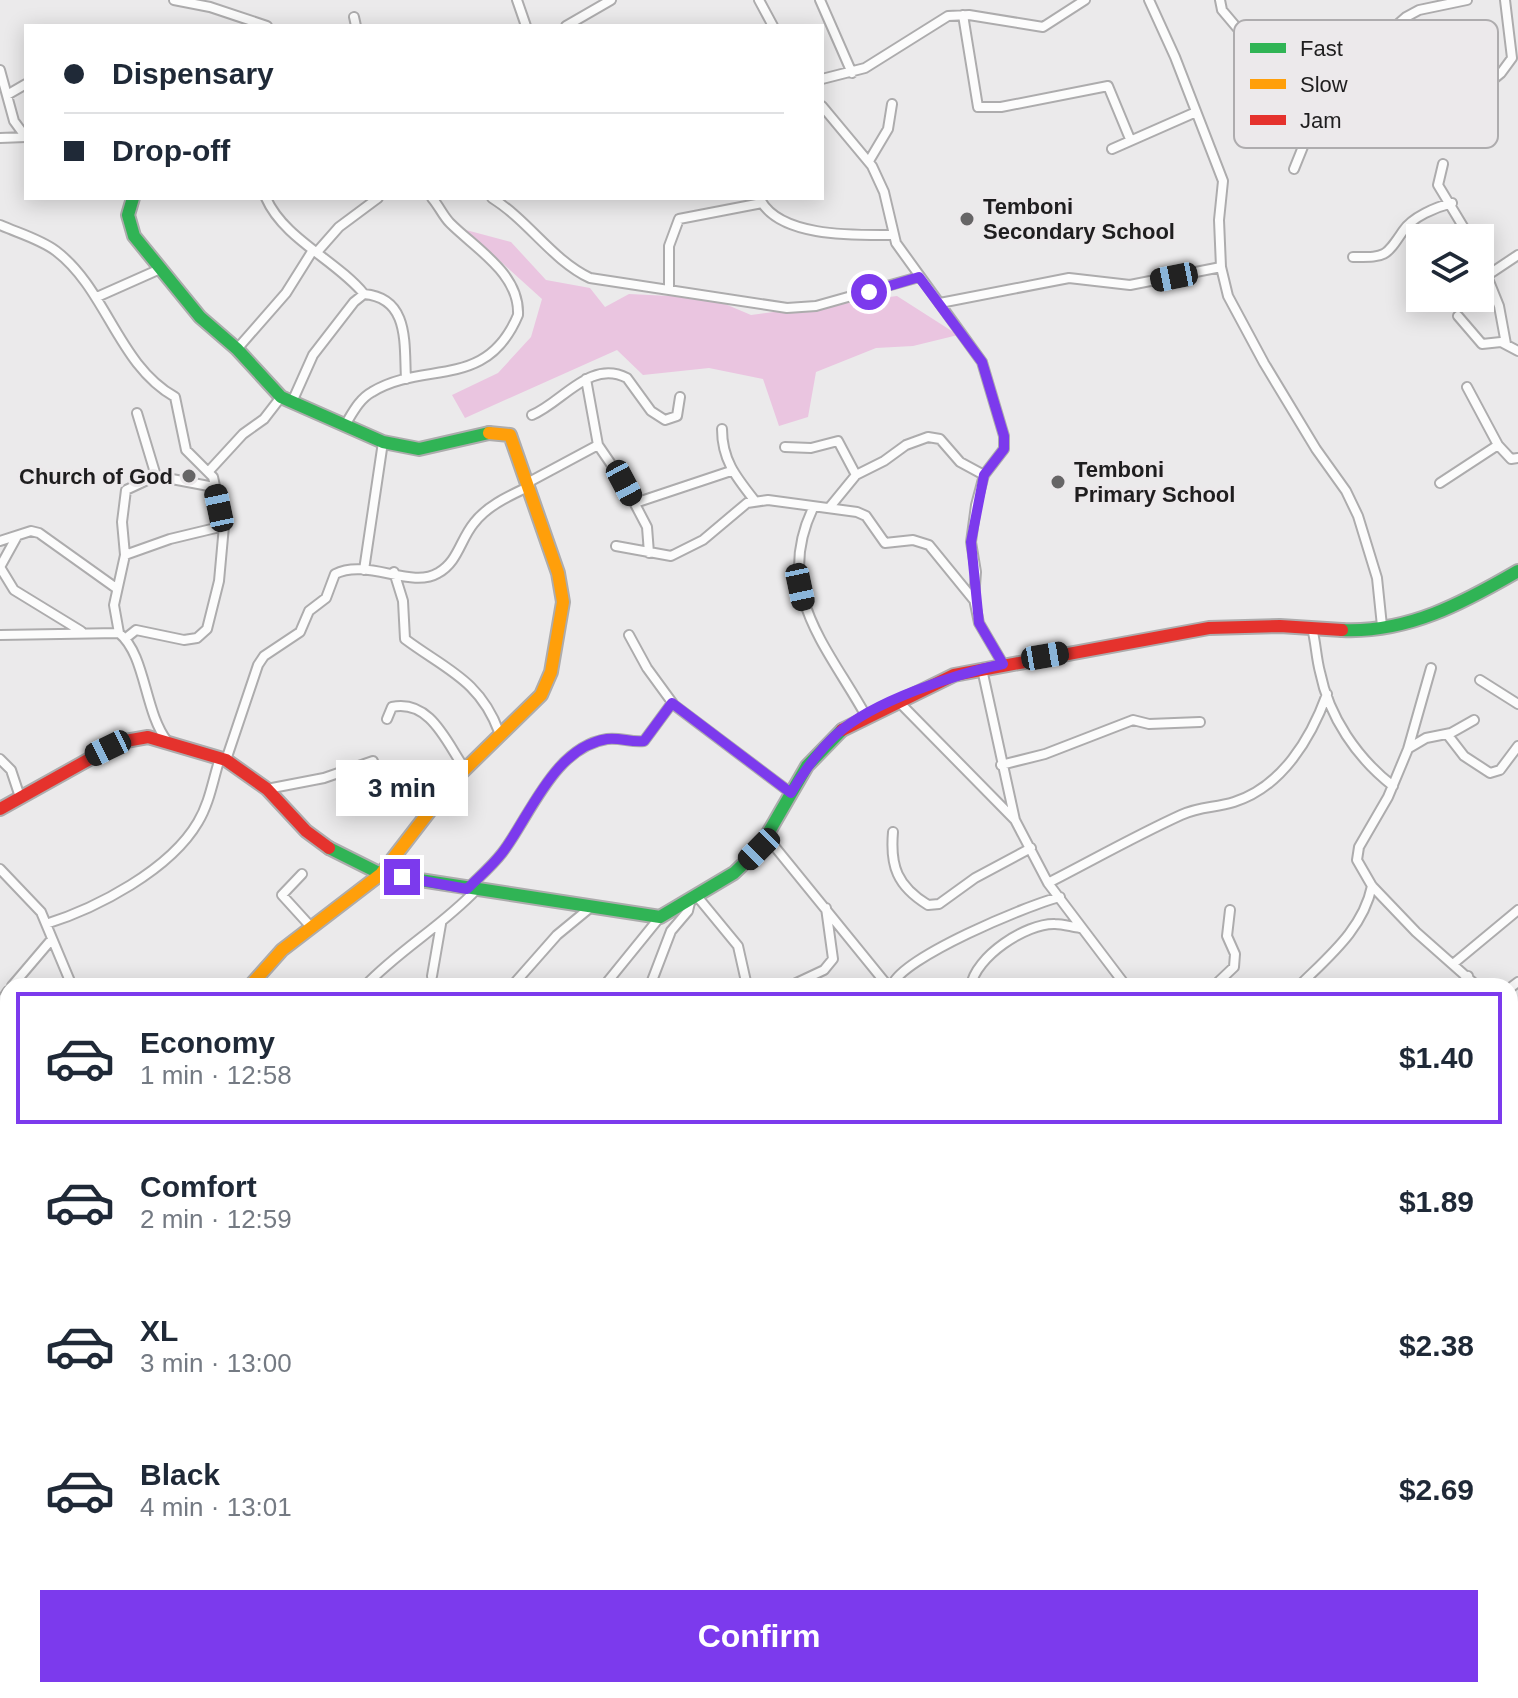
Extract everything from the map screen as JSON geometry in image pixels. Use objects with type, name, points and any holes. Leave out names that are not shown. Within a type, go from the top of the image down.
[{"type":"street","points":[[174,0],[251,24]]},
{"type":"street","points":[[517,0],[525,24]]},
{"type":"street","points":[[569,24],[611,0]]},
{"type":"street","points":[[759,0],[772,24]]},
{"type":"street","points":[[820,0],[852,73]]},
{"type":"street","points":[[824,79],[852,73],[948,16],[963,15],[1043,27],[1085,0]]},
{"type":"street","points":[[1149,0],[1223,181],[1221,267],[1228,296],[1264,363],[1316,449],[1346,491],[1358,516],[1377,578],[1382,626]]},
{"type":"street","points":[[1220,0],[1222,10],[1234,24]]},
{"type":"street","points":[[1403,20],[1419,10],[1467,0]]},
{"type":"street","points":[[1498,75],[1512,58],[1505,0]]},
{"type":"street","points":[[963,15],[978,107],[1001,107],[1108,86],[1130,139]]},
{"type":"street","points":[[0,70],[14,121],[24,134]]},
{"type":"street","points":[[7,95],[24,85]]},
{"type":"street","points":[[869,161],[888,129],[892,104]]},
{"type":"street","points":[[824,108],[869,161],[884,192],[894,235],[919,277],[982,362],[1004,436],[1004,449],[984,475],[971,542],[976,572],[974,599],[979,623],[1003,664]]},
{"type":"street","points":[[1112,149],[1196,112]]},
{"type":"street","points":[[0,138],[24,136]]},
{"type":"street","points":[[1294,169],[1302,148]]},
{"type":"street","points":[[1443,164],[1437,178],[1438,185],[1463,224]]},
{"type":"street","points":[[132,200],[128,215],[130,228],[160,269],[200,317],[237,349],[286,400],[383,442],[419,449],[506,431],[513,441],[529,484],[544,541],[558,573],[563,602],[561,628],[551,672],[541,695],[499,732],[465,769],[394,852],[381,874],[276,956],[257,978]]},
{"type":"street","points":[[267,200],[270,208],[364,294],[386,299],[397,310],[403,325],[406,379]]},
{"type":"street","points":[[237,349],[286,293],[315,251],[339,227],[375,200]]},
{"type":"street","points":[[345,425],[370,392],[406,379],[472,366],[499,343],[518,315],[514,295],[502,270],[446,219],[433,200]]},
{"type":"street","points":[[495,200],[520,217],[575,271],[590,278],[787,308],[816,306],[919,277]]},
{"type":"street","points":[[669,289],[669,246],[679,219],[761,201],[770,214],[811,230],[894,235]]},
{"type":"street","points":[[1353,257],[1369,258],[1385,254],[1395,247],[1409,224],[1438,207],[1452,203]]},
{"type":"street","points":[[0,225],[55,250],[97,297],[141,370],[153,383],[175,397],[186,450],[209,471],[224,526],[219,581],[207,629],[190,639],[136,630],[122,635],[81,631],[0,635]]},
{"type":"street","points":[[1494,271],[1518,255]]},
{"type":"street","points":[[940,303],[1069,278],[1130,285],[1221,267]]},
{"type":"street","points":[[97,297],[160,269]]},
{"type":"street","points":[[209,471],[243,434],[286,400],[313,355],[354,302],[364,294]]},
{"type":"street","points":[[1494,298],[1506,344]]},
{"type":"street","points":[[1458,316],[1482,344],[1506,344],[1518,351]]},
{"type":"street","points":[[532,415],[550,408],[586,379],[600,373],[627,378],[651,411],[665,420],[677,416],[680,397]]},
{"type":"street","points":[[586,379],[595,414],[598,445],[647,527],[649,553]]},
{"type":"street","points":[[1467,387],[1498,445],[1511,459],[1518,458]]},
{"type":"street","points":[[137,413],[156,476]]},
{"type":"street","points":[[722,429],[723,455],[731,471],[755,501]]},
{"type":"street","points":[[829,508],[856,475],[884,461],[906,445],[928,437],[940,439],[960,462],[984,475]]},
{"type":"street","points":[[785,447],[811,448],[838,441],[856,475]]},
{"type":"street","points":[[364,570],[383,442]]},
{"type":"street","points":[[46,924],[97,904],[177,848],[202,814],[252,679],[264,656],[300,632],[309,611],[326,598],[335,574],[364,570],[394,572],[422,579],[437,574],[452,562],[471,526],[484,512],[598,445]]},
{"type":"street","points":[[1440,483],[1498,445]]},
{"type":"street","points":[[635,503],[731,471]]},
{"type":"street","points":[[167,741],[155,722],[122,635],[116,588],[125,555],[122,522],[126,490],[156,476],[214,487]]},
{"type":"street","points":[[616,546],[671,556],[716,531],[740,507],[755,501],[829,508],[866,516],[881,540],[890,545],[913,540],[929,545],[974,599]]},
{"type":"street","points":[[813,508],[798,546],[797,565],[805,607],[866,716]]},
{"type":"street","points":[[125,555],[170,539],[224,526]]},
{"type":"street","points":[[0,541],[31,531],[39,533],[116,588]]},
{"type":"street","points":[[16,538],[0,567],[14,590],[81,631]]},
{"type":"street","points":[[610,978],[660,917],[734,873],[759,849],[807,766],[838,732],[954,675],[1209,628],[1405,625],[1484,593],[1518,571]]},
{"type":"street","points":[[394,572],[404,610],[405,639],[465,680],[494,719],[499,732]]},
{"type":"street","points":[[1312,628],[1327,694],[1343,730],[1363,760],[1393,786]]},
{"type":"street","points":[[629,635],[647,668],[672,703],[791,793]]},
{"type":"street","points":[[1431,668],[1408,749],[1393,786],[1359,847],[1359,869],[1372,886],[1468,976]]},
{"type":"street","points":[[982,669],[1015,820]]},
{"type":"street","points":[[1480,680],[1518,704]]},
{"type":"street","points":[[1048,883],[1120,842],[1202,806],[1231,803],[1260,790],[1288,765],[1319,716],[1327,694]]},
{"type":"street","points":[[898,701],[1015,820],[1048,883],[1120,978]]},
{"type":"street","points":[[373,978],[400,952],[441,924],[502,853],[536,795],[557,772],[583,750],[605,739],[644,741],[672,703]]},
{"type":"street","points":[[387,719],[392,707],[397,706],[405,705],[423,714],[440,729],[465,769]]},
{"type":"street","points":[[1001,765],[1045,754],[1133,720],[1149,724],[1200,722]]},
{"type":"street","points":[[1408,749],[1426,738],[1447,734],[1474,720]]},
{"type":"street","points":[[1447,734],[1464,756],[1490,773],[1500,770],[1518,746]]},
{"type":"street","points":[[0,809],[120,742],[148,737],[223,759],[267,789],[306,831],[332,851],[381,874],[660,917]]},
{"type":"street","points":[[0,759],[11,770],[20,797]]},
{"type":"street","points":[[267,789],[324,778],[373,761]]},
{"type":"street","points":[[893,832],[891,858],[902,883],[928,905],[939,904],[975,878],[1031,848]]},
{"type":"street","points":[[766,836],[883,978]]},
{"type":"street","points":[[0,869],[31,899],[46,924],[69,978]]},
{"type":"street","points":[[302,874],[282,895],[312,928]]},
{"type":"street","points":[[1306,978],[1356,925],[1367,906],[1372,886]]},
{"type":"street","points":[[653,978],[671,931],[688,911],[694,896]]},
{"type":"street","points":[[694,896],[738,946],[745,978]]},
{"type":"street","points":[[896,978],[945,944],[987,928],[1017,909],[1060,897]]},
{"type":"street","points":[[519,978],[557,935],[591,907]]},
{"type":"street","points":[[812,978],[833,959],[826,908]]},
{"type":"street","points":[[1222,978],[1234,967],[1235,954],[1227,936],[1230,910]]},
{"type":"street","points":[[1453,964],[1518,910]]},
{"type":"street","points":[[432,976],[441,924]]},
{"type":"street","points":[[975,978],[982,964],[1020,935],[1054,924],[1080,928]]},
{"type":"street","points":[[19,978],[52,939]]},
{"type":"shaded area","points":[[466,230],[511,242],[546,280],[590,288],[605,307],[629,294],[711,298],[751,315],[897,296],[958,335],[913,346],[876,348],[816,372],[808,417],[779,426],[763,379],[709,368],[643,375],[617,350],[465,418],[452,395],[498,373],[531,337],[542,299]]},
{"type":"traffic: fast","points":[[132,200],[128,215],[134,236],[200,317],[237,349],[281,397],[383,442],[419,449],[489,433]]},
{"type":"traffic: fast","points":[[1342,630],[1390,627],[1434,614],[1518,571]]},
{"type":"traffic: fast","points":[[329,848],[381,874],[660,917],[734,873],[759,849],[807,766],[842,730]]},
{"type":"traffic: slow","points":[[257,978],[282,950],[381,874],[452,782],[541,695],[551,672],[563,602],[558,573],[510,435],[489,433]]},
{"type":"traffic: jam","points":[[842,730],[954,675],[1209,628],[1280,626],[1342,630]]},
{"type":"traffic: jam","points":[[0,809],[120,742],[148,737],[226,760],[267,789],[306,831],[329,848]]},
{"type":"place","name":"Temboni Secondary School","points":[[967,219]]},
{"type":"place","name":"Church of God","points":[[189,476]]},
{"type":"place","name":"Temboni Primary School","points":[[1058,482]]},
{"type":"route","points":[[402,877],[467,889],[502,853],[542,786],[557,772],[583,750],[605,739],[641,743],[672,703],[791,793],[807,766],[838,732],[954,675],[1003,664],[979,623],[974,599],[976,572],[971,542],[976,505],[984,475],[1004,449],[1004,436],[982,362],[973,345],[919,277],[869,292]]}]
